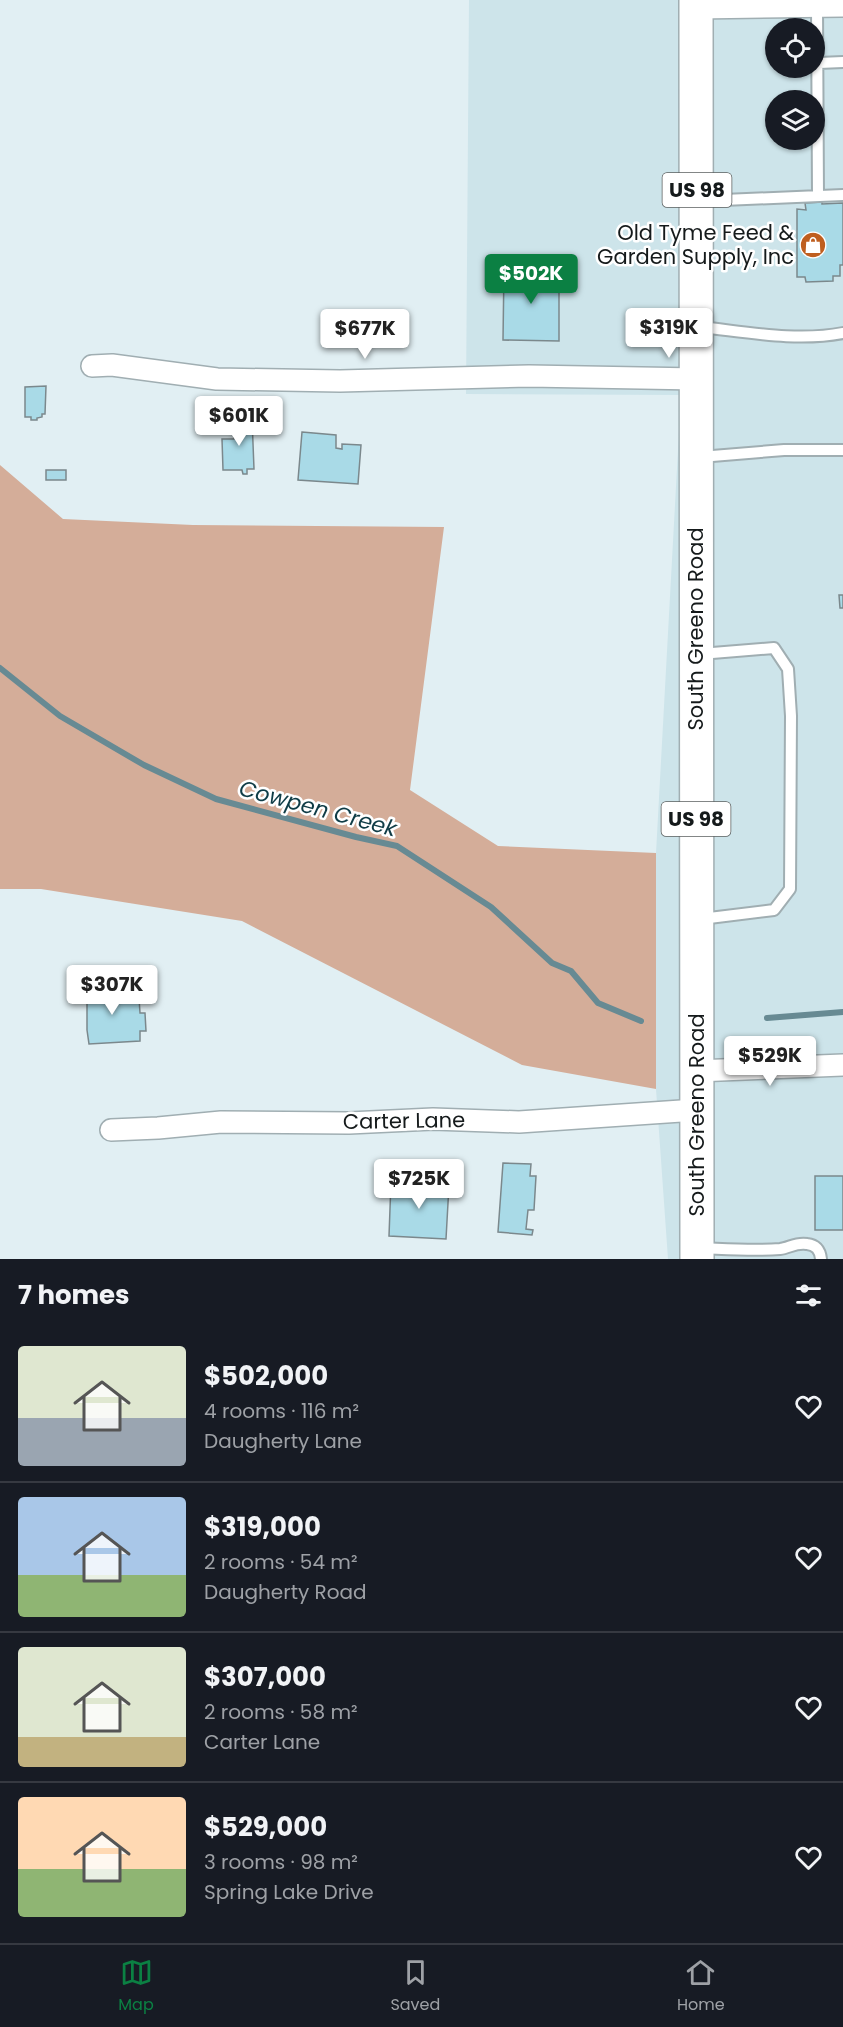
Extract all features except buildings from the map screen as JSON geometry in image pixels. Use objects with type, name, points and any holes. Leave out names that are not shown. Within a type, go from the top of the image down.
[{"type":"main road","name":"South Greeno Road","points":[[696,4],[697,1254]]},
{"type":"street","points":[[696,4],[843,6]]},
{"type":"street","points":[[92,366],[112,365],[217,379],[340,381],[529,376],[697,379]]},
{"type":"street","points":[[696,1071],[843,1065]]},
{"type":"street","name":"Carter Lane","points":[[111,1130],[221,1122],[349,1123],[433,1119],[519,1122],[696,1110]]},
{"type":"lane","points":[[817,6],[817,18]]},
{"type":"lane","points":[[825,63],[843,62]]},
{"type":"lane","points":[[818,196],[819,78]]},
{"type":"lane","points":[[697,201],[843,195]]},
{"type":"lane","points":[[697,327],[777,336],[826,336],[843,333]]},
{"type":"lane","points":[[697,457],[784,450],[843,450]]},
{"type":"lane","points":[[696,655],[774,648],[789,669],[791,864],[790,889],[774,910],[696,919]]},
{"type":"lane","points":[[697,1254],[784,1254],[796,1244],[807,1244],[815,1246],[820,1252],[821,1259]]},
{"type":"shaded area","points":[[469,0],[843,0],[843,1259],[668,1259],[656,1089],[656,853],[681,395],[466,394]]},
{"type":"shaded area","points":[[0,465],[63,519],[193,525],[444,527],[410,790],[498,846],[656,853],[656,1089],[522,1065],[242,921],[41,889],[0,889]]},
{"type":"waterway","name":"Cowpen Creek","points":[[0,668],[60,716],[144,765],[216,799],[397,846],[491,907],[552,963],[571,971],[598,1003],[641,1021]]},
{"type":"waterway","name":"Cowpen Creek","points":[[767,1018],[843,1012]]},
{"type":"place","name":"Old Tyme Feed & Garden Supply, Inc","points":[[813,245]]}]
